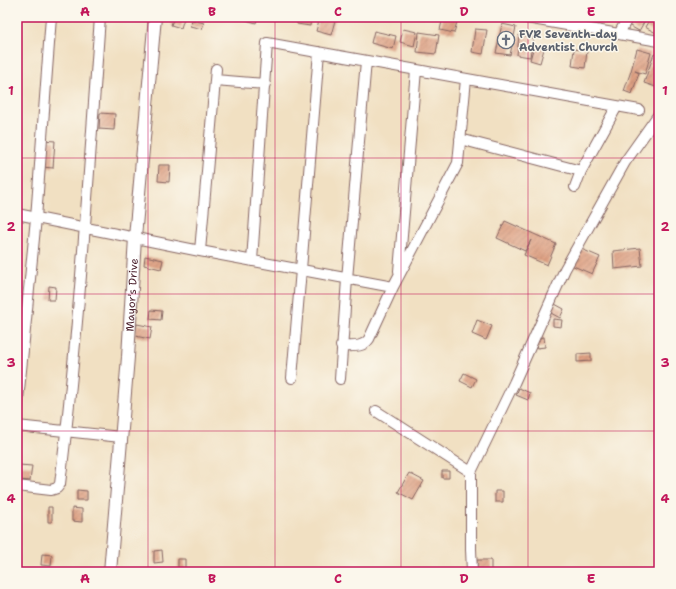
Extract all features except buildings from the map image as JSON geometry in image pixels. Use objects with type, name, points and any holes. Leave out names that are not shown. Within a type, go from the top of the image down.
[{"type":"street","points":[[17,411],[36,218],[51,17]]},
{"type":"street","points":[[17,486],[51,490],[57,488],[60,484],[67,432],[85,227],[100,17]]},
{"type":"street","name":"Mayor's Drive","points":[[110,572],[128,357],[135,238],[155,17]]},
{"type":"street","points":[[523,17],[659,41]]},
{"type":"street","points":[[578,27],[583,17]]},
{"type":"street","points":[[619,34],[628,17]]},
{"type":"street","points":[[252,261],[267,43],[639,110]]},
{"type":"street","points":[[292,378],[319,52]]},
{"type":"street","points":[[340,379],[341,346],[366,61]]},
{"type":"street","points":[[200,251],[216,69]]},
{"type":"street","points":[[399,277],[416,70]]},
{"type":"street","points":[[341,346],[366,344],[393,288],[458,163],[466,79]]},
{"type":"street","points":[[215,80],[264,84]]},
{"type":"street","points":[[575,187],[581,171],[617,106]]},
{"type":"street","points":[[472,572],[471,472],[514,383],[565,269],[624,162],[659,114]]},
{"type":"street","points":[[460,139],[581,171]]},
{"type":"street","points":[[17,214],[393,288]]},
{"type":"street","points":[[376,411],[471,472]]},
{"type":"street","points":[[17,426],[121,437]]},
{"type":"place","name":"FVR Seventh-day Adventist Church","points":[[506,40]]}]
